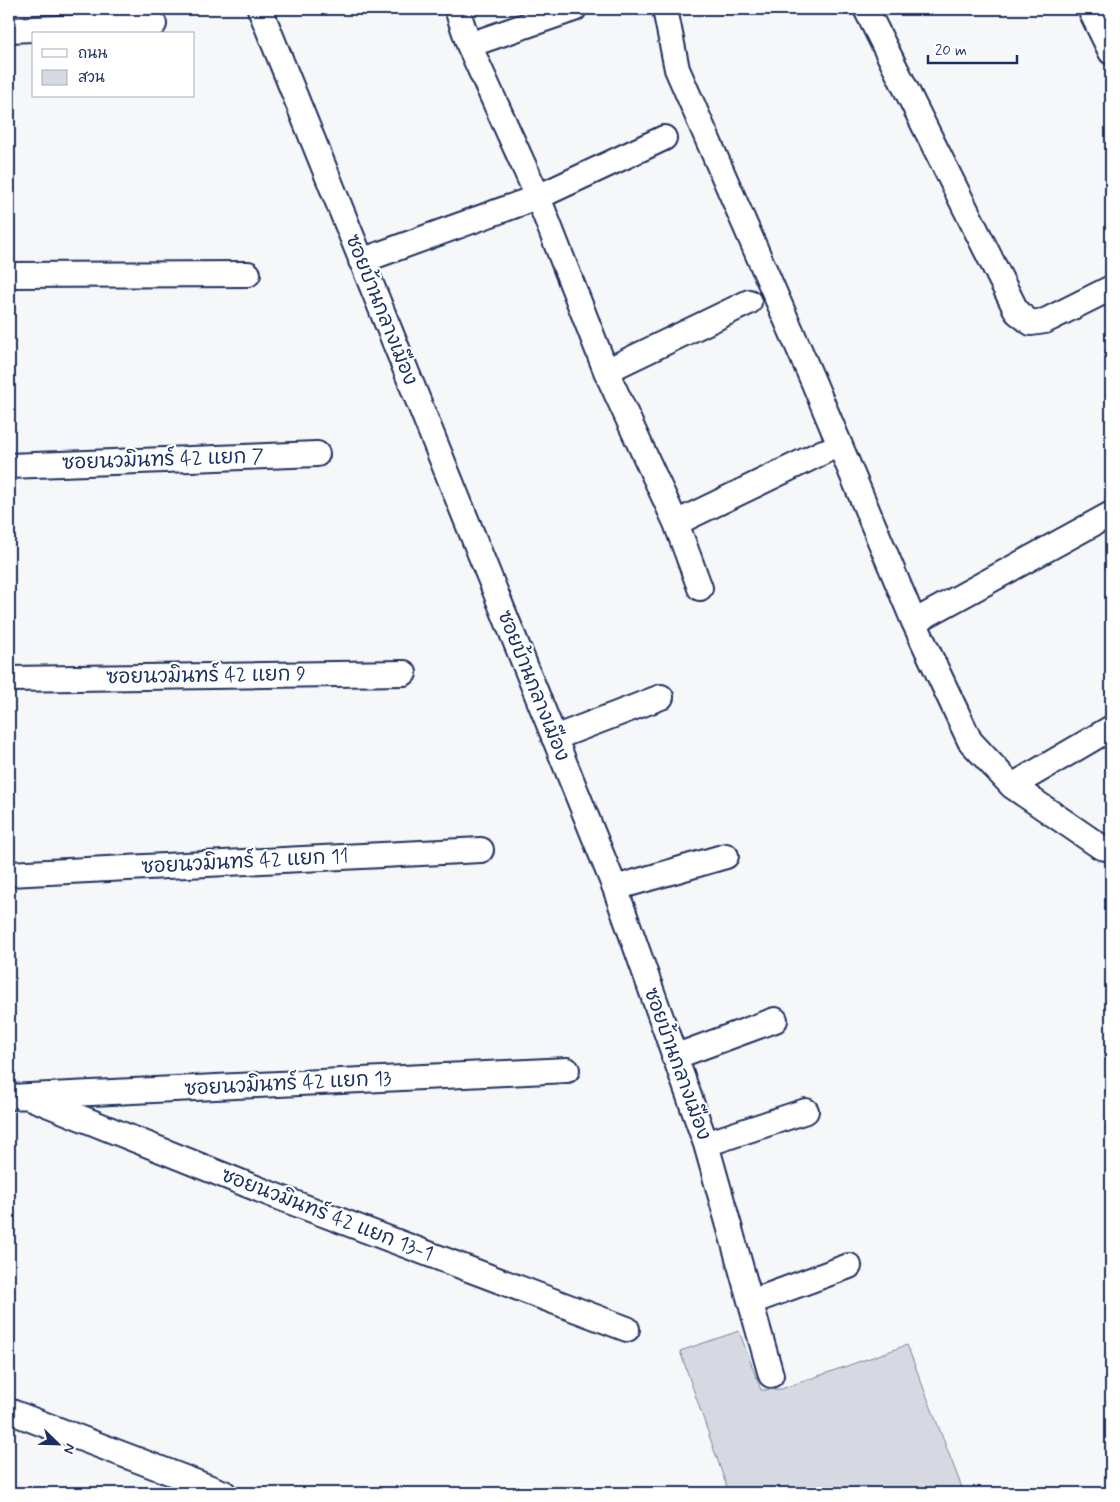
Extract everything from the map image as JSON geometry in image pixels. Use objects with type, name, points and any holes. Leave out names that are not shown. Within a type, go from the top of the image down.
[{"type":"street","name":"ซอยบ้านกลางเมือง","points":[[260,9],[615,888],[706,1144],[771,1375]]},
{"type":"street","points":[[457,9],[469,44],[538,197],[606,371],[676,523],[700,588]]},
{"type":"street","points":[[469,44],[574,9]]},
{"type":"street","points":[[665,9],[677,70],[813,381],[914,622],[970,741],[1012,786],[1108,854]]},
{"type":"street","points":[[866,9],[1017,312],[1030,323],[1045,321],[1111,288]]},
{"type":"street","points":[[1090,9],[1111,52]]},
{"type":"street","points":[[9,30],[154,24]]},
{"type":"street","points":[[361,262],[538,197],[664,138]]},
{"type":"street","points":[[9,275],[248,274]]},
{"type":"street","points":[[606,371],[749,302]]},
{"type":"street","points":[[676,523],[824,452]]},
{"type":"street","name":"ซอยนวมินทร์ 42 แยก 7","points":[[9,466],[317,454]]},
{"type":"street","points":[[914,622],[1111,514]]},
{"type":"street","name":"ซอยนวมินทร์ 42 แยก 9","points":[[9,679],[404,673]]},
{"type":"street","points":[[554,738],[661,697]]},
{"type":"street","points":[[1012,786],[1111,728]]},
{"type":"street","name":"ซอยนวมินทร์ 42 แยก 11","points":[[9,874],[481,850]]},
{"type":"street","points":[[615,888],[726,856]]},
{"type":"street","points":[[674,1057],[775,1020]]},
{"type":"street","name":"ซอยนวมินทร์ 42 แยก 13","points":[[19,1097],[567,1070]]},
{"type":"street","name":"ซอยนวมินทร์ 42 แยก 13-1","points":[[19,1097],[627,1329]]},
{"type":"street","points":[[706,1144],[806,1111]]},
{"type":"street","points":[[751,1302],[849,1266]]},
{"type":"street","points":[[9,1411],[224,1493]]},
{"type":"green space","points":[[739,1331],[761,1390],[781,1389],[907,1345],[964,1493],[729,1493],[680,1351]]}]
